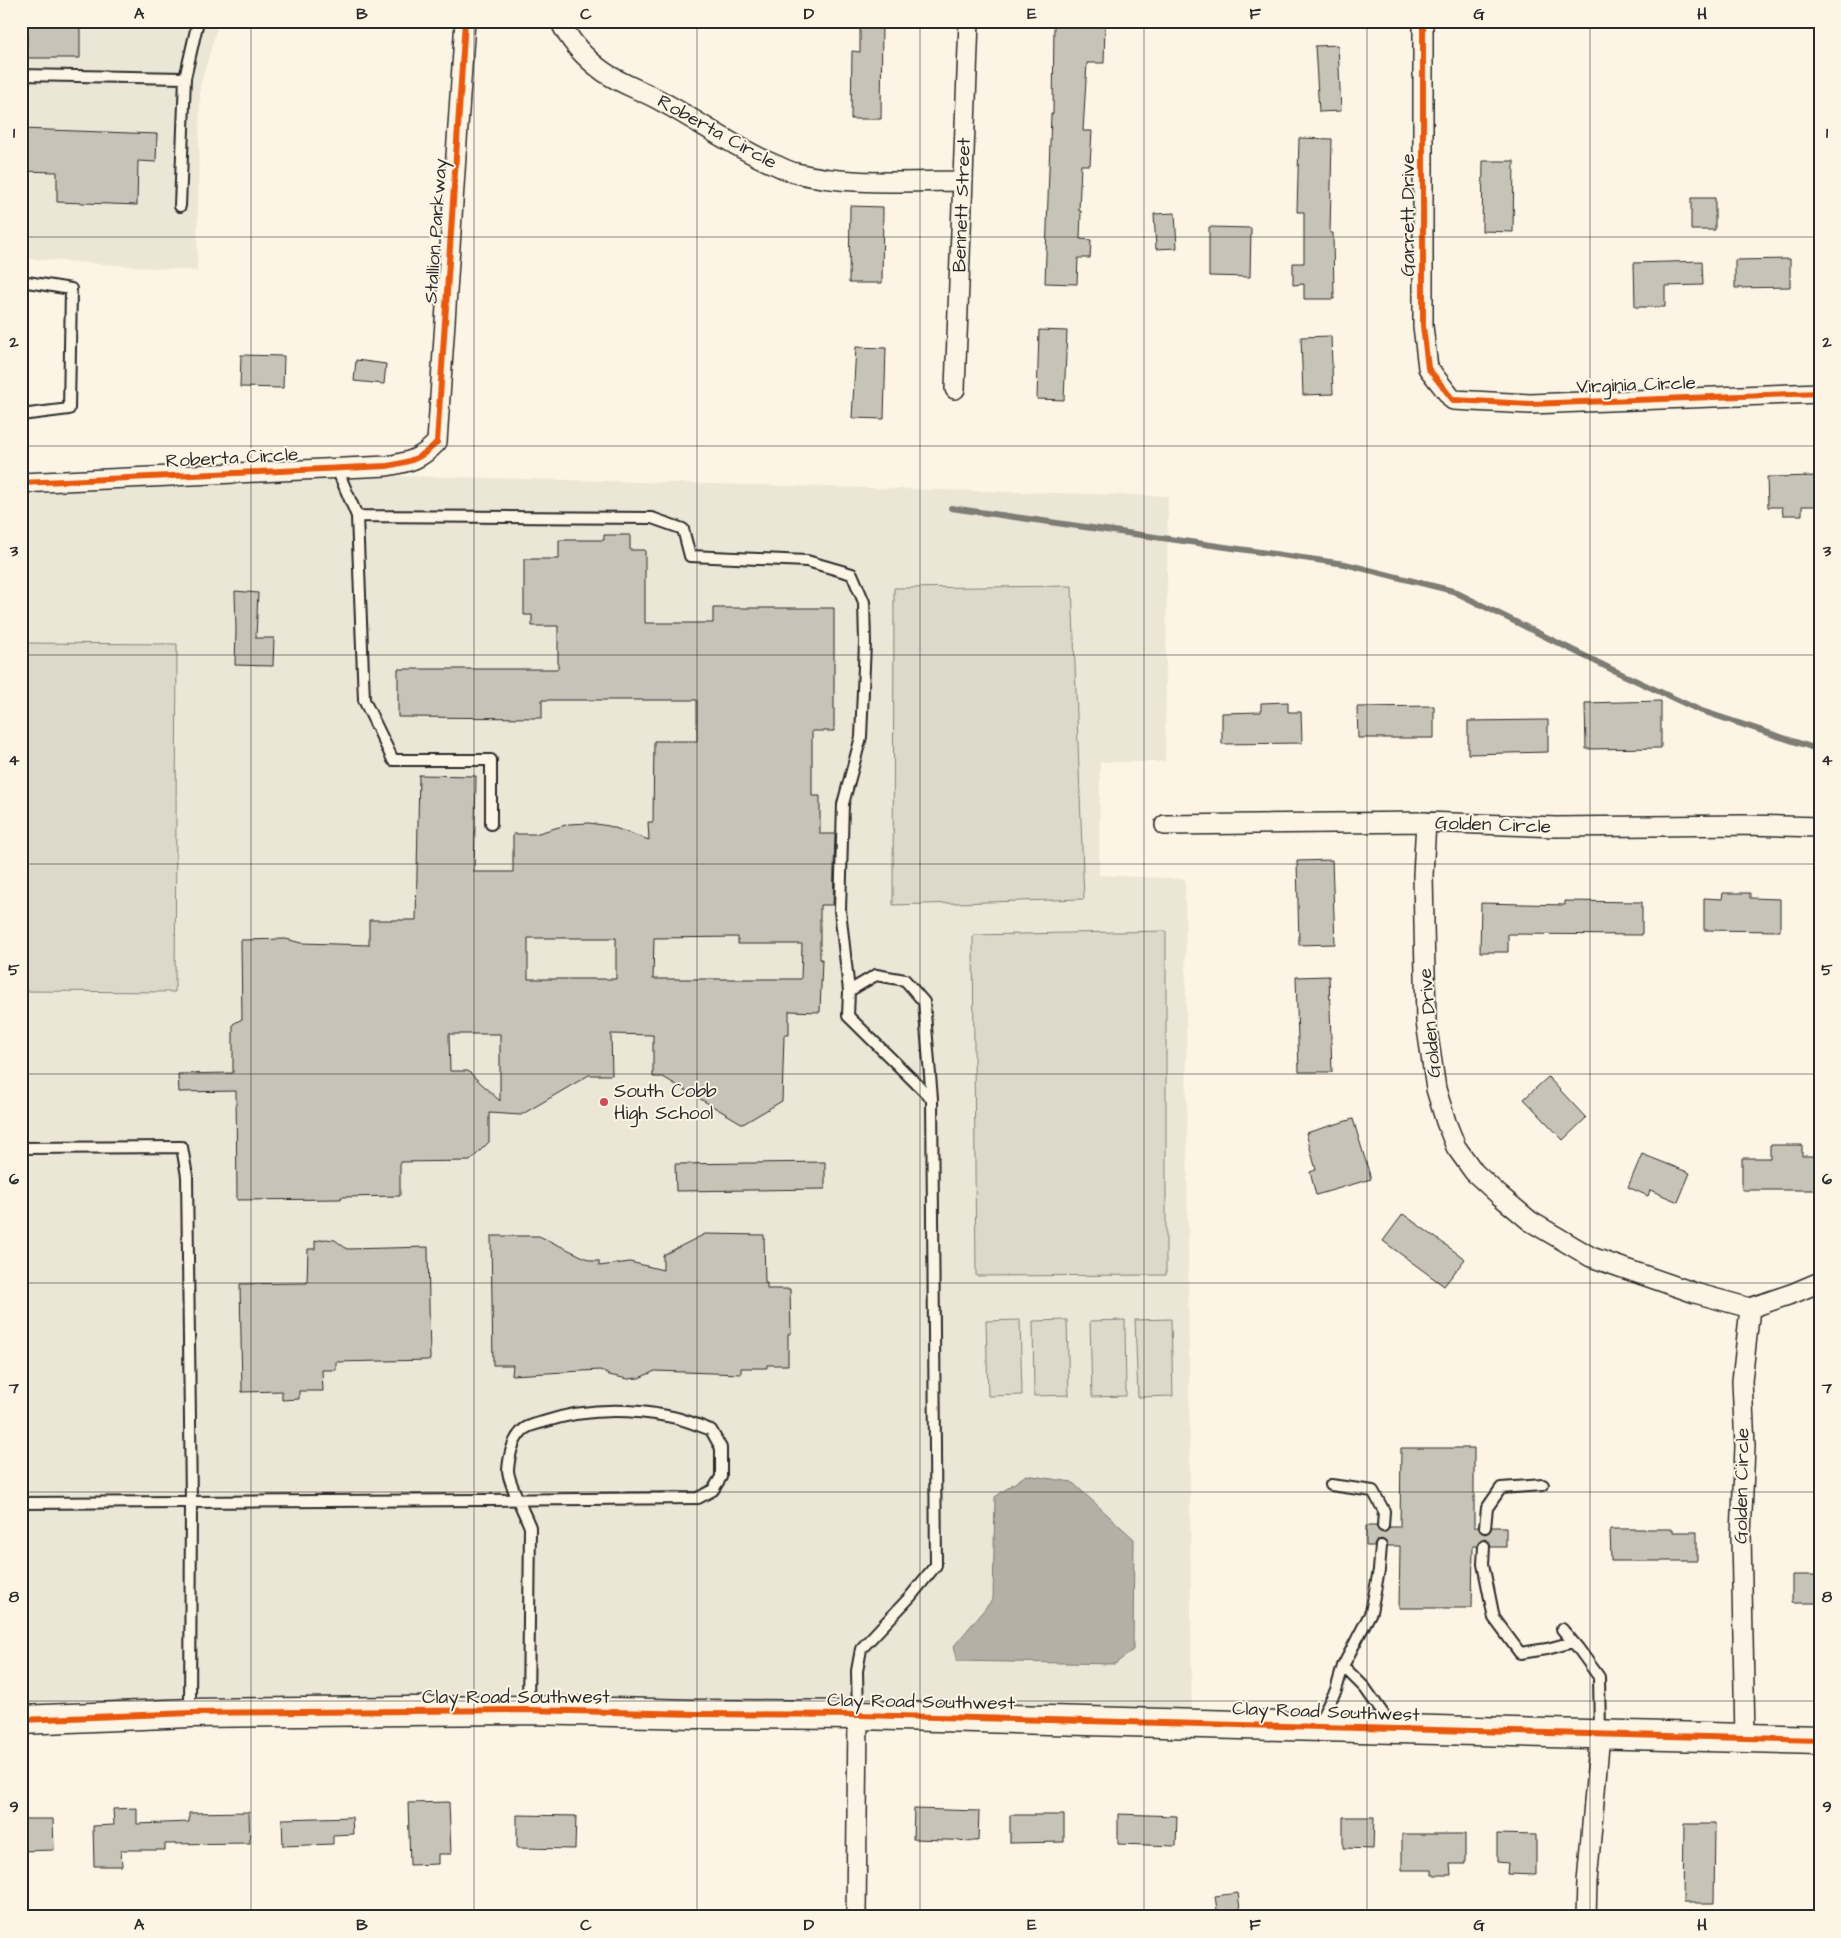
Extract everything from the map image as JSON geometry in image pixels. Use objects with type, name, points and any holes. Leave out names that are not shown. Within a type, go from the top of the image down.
[{"type":"street","name":"Stallion Parkway","points":[[437,442],[465,21]]},
{"type":"street","name":"Roberta Circle","points":[[560,21],[566,35],[583,55],[605,73],[659,100],[717,133],[745,152],[794,173],[815,177],[858,180],[963,181]]},
{"type":"street","name":"Bennett Street","points":[[956,389],[970,21]]},
{"type":"street","name":"Garrett Drive","points":[[1423,21],[1423,326],[1428,368],[1452,400]]},
{"type":"street","name":"Virginia Circle","points":[[1452,400],[1530,404],[1820,393]]},
{"type":"street","name":"Roberta Circle","points":[[21,483],[387,466],[413,461],[427,453],[437,442]]},
{"type":"street","name":"Golden Circle","points":[[1165,825],[1426,822],[1556,827],[1745,825],[1820,827]]},
{"type":"street","name":"Golden Drive","points":[[1426,822],[1423,875],[1426,1022],[1436,1089],[1456,1146],[1474,1172],[1530,1221],[1591,1257],[1695,1292],[1750,1308]]},
{"type":"street","points":[[1750,1308],[1820,1282]]},
{"type":"street","name":"Golden Circle","points":[[1745,1739],[1741,1534],[1745,1447],[1742,1381],[1750,1308]]},
{"type":"street","name":"Clay Road Southwest","points":[[21,1720],[190,1714],[528,1710],[696,1714],[858,1714],[1820,1740]]},
{"type":"street","points":[[856,1917],[858,1714]]},
{"type":"street","points":[[1586,1917],[1587,1882],[1600,1734]]},
{"type":"lane","points":[[180,206],[184,78],[198,21]]},
{"type":"lane","points":[[21,75],[184,78]]},
{"type":"lane","points":[[21,281],[72,289],[69,409],[21,414]]},
{"type":"lane","points":[[337,468],[357,516],[364,700],[393,760],[491,760],[491,824]]},
{"type":"lane","points":[[357,516],[652,518],[683,529],[690,556],[807,561],[852,574],[864,602],[865,643],[861,737],[843,804],[840,910],[849,991],[848,1016],[932,1098]]},
{"type":"lane","points":[[849,991],[876,975],[906,980],[924,1002],[932,1098],[936,1565],[861,1649],[857,1671],[858,1714]]},
{"type":"lane","points":[[21,1148],[182,1147],[187,1176],[191,1502],[190,1714]]},
{"type":"lane","points":[[21,1503],[518,1499],[698,1498],[713,1490],[721,1478],[721,1448],[711,1430],[669,1416],[612,1410],[581,1413],[552,1419],[523,1430],[510,1452],[508,1472],[518,1499],[530,1527],[528,1710]]},
{"type":"lane","points":[[1331,1485],[1373,1492],[1384,1511],[1383,1526]]},
{"type":"lane","points":[[1485,1527],[1487,1508],[1501,1488],[1543,1485]]},
{"type":"lane","points":[[1317,1727],[1336,1690],[1343,1666],[1371,1612],[1379,1570],[1381,1546]]},
{"type":"lane","points":[[1484,1546],[1483,1564],[1494,1618],[1520,1652],[1547,1649],[1573,1642]]},
{"type":"lane","points":[[1562,1629],[1599,1677],[1600,1734]]},
{"type":"lane","points":[[1343,1666],[1365,1688],[1394,1729]]},
{"type":"shaded area","points":[[21,21],[219,21],[200,86],[197,271],[21,258]]},
{"type":"shaded area","name":"South Cobb High School","points":[[138,472],[455,477],[1168,496],[1165,762],[1100,762],[1099,875],[1185,879],[1192,1736],[874,1724],[21,1728],[21,478]]},
{"type":"shaded area","points":[[1072,586],[1084,899],[893,905],[894,588]]},
{"type":"shaded area","points":[[21,643],[177,644],[175,992],[21,991]]},
{"type":"shaded area","points":[[1166,931],[1166,1275],[976,1276],[973,935]]},
{"type":"shaded area","points":[[1171,1319],[1173,1396],[1138,1397],[1135,1320]]},
{"type":"shaded area","points":[[1020,1320],[1022,1395],[988,1396],[986,1321]]},
{"type":"shaded area","points":[[1067,1320],[1069,1395],[1034,1396],[1033,1321]]},
{"type":"shaded area","points":[[1125,1320],[1126,1396],[1092,1397],[1090,1321]]},
{"type":"shaded area","points":[[1026,1475],[1072,1482],[1134,1539],[1133,1650],[1115,1664],[957,1661],[954,1646],[993,1599],[995,1497]]},
{"type":"building","points":[[28,21],[80,21],[80,58],[26,58]]},
{"type":"building","points":[[860,21],[882,21],[881,119],[851,119],[852,51],[860,52]]},
{"type":"building","points":[[1054,21],[1087,21],[1087,25],[1105,25],[1104,63],[1087,63],[1083,131],[1092,131],[1090,165],[1081,165],[1079,211],[1081,211],[1080,239],[1091,240],[1090,258],[1078,258],[1077,284],[1045,283],[1051,114],[1053,114]]},
{"type":"building","points":[[1338,45],[1341,111],[1319,112],[1315,46]]},
{"type":"building","points":[[21,129],[157,134],[156,162],[138,161],[137,205],[57,202],[57,172],[21,171]]},
{"type":"building","points":[[1299,138],[1332,139],[1330,233],[1333,233],[1334,299],[1304,299],[1304,284],[1293,285],[1293,263],[1304,263],[1304,212],[1297,212]]},
{"type":"building","points":[[1483,161],[1514,161],[1513,232],[1482,231]]},
{"type":"building","points":[[1691,198],[1715,198],[1715,230],[1691,230]]},
{"type":"building","points":[[850,206],[883,207],[882,283],[849,283]]},
{"type":"building","points":[[1175,213],[1177,248],[1156,249],[1154,214]]},
{"type":"building","points":[[1209,227],[1251,228],[1250,277],[1209,276]]},
{"type":"building","points":[[1790,259],[1790,287],[1735,288],[1735,260]]},
{"type":"building","points":[[1702,261],[1703,285],[1665,286],[1665,307],[1635,307],[1634,263]]},
{"type":"building","points":[[1039,330],[1067,331],[1064,400],[1037,399]]},
{"type":"building","points":[[1331,336],[1333,394],[1303,395],[1301,337]]},
{"type":"building","points":[[856,347],[886,348],[884,419],[852,418]]},
{"type":"building","points":[[241,355],[284,356],[283,388],[240,387]]},
{"type":"building","points":[[356,360],[386,364],[384,384],[354,381]]},
{"type":"building","points":[[1820,476],[1820,506],[1802,506],[1802,515],[1783,515],[1782,507],[1768,507],[1767,477]]},
{"type":"building","points":[[604,535],[630,535],[630,550],[645,550],[645,623],[713,623],[713,608],[834,608],[834,731],[812,731],[812,796],[820,796],[820,834],[835,834],[833,905],[820,905],[820,959],[822,959],[820,1012],[789,1011],[789,1035],[784,1035],[782,1101],[743,1124],[663,1077],[653,1077],[653,1035],[611,1034],[612,1075],[589,1075],[521,1115],[489,1113],[489,1142],[470,1161],[400,1162],[400,1196],[341,1197],[341,1199],[237,1200],[236,1091],[179,1092],[178,1074],[233,1073],[233,1024],[242,1019],[241,940],[286,939],[301,943],[369,945],[369,920],[416,920],[419,775],[476,776],[474,872],[513,872],[513,834],[535,834],[569,824],[589,823],[609,826],[649,840],[648,822],[653,822],[654,741],[697,741],[697,700],[542,700],[542,718],[398,717],[398,669],[558,669],[558,626],[532,626],[532,615],[524,615],[524,559],[559,559],[559,540],[604,540]],"holes":[[[738,937],[738,944],[802,944],[801,979],[653,979],[654,938]],[[528,938],[616,938],[616,979],[528,979]],[[449,1034],[500,1034],[500,1101],[468,1071],[450,1071]]]},
{"type":"building","points":[[235,591],[258,593],[256,638],[274,638],[273,666],[235,665]]},
{"type":"building","points":[[1661,701],[1661,748],[1586,749],[1585,703]]},
{"type":"building","points":[[1288,702],[1288,712],[1301,712],[1302,743],[1222,744],[1222,713],[1261,712],[1261,703]]},
{"type":"building","points":[[1434,706],[1434,738],[1358,738],[1357,707]]},
{"type":"building","points":[[1548,720],[1548,752],[1468,754],[1468,721]]},
{"type":"building","points":[[1332,860],[1335,944],[1299,945],[1297,861]]},
{"type":"building","points":[[1723,893],[1750,893],[1750,898],[1780,899],[1780,931],[1704,930],[1704,898],[1722,899]]},
{"type":"building","points":[[1565,901],[1642,902],[1642,935],[1508,934],[1508,952],[1480,952],[1481,903],[1565,905]]},
{"type":"building","points":[[1329,976],[1332,1072],[1299,1072],[1296,977]]},
{"type":"building","points":[[1548,1077],[1586,1118],[1563,1140],[1524,1099]]},
{"type":"building","points":[[1353,1119],[1371,1179],[1316,1195],[1310,1172],[1316,1170],[1306,1133]]},
{"type":"building","points":[[1770,1145],[1802,1145],[1802,1156],[1820,1156],[1820,1190],[1742,1190],[1742,1158],[1770,1158]]},
{"type":"building","points":[[1642,1154],[1690,1173],[1678,1202],[1650,1190],[1648,1196],[1628,1187]]},
{"type":"building","points":[[825,1162],[825,1189],[676,1191],[675,1164]]},
{"type":"building","points":[[1403,1214],[1465,1259],[1444,1286],[1383,1241]]},
{"type":"building","points":[[705,1234],[764,1235],[765,1283],[767,1283],[767,1289],[790,1289],[791,1334],[788,1334],[788,1365],[767,1365],[767,1368],[741,1368],[741,1374],[655,1371],[639,1378],[628,1379],[609,1375],[600,1370],[512,1375],[513,1365],[493,1365],[491,1236],[539,1236],[592,1261],[599,1261],[599,1266],[630,1262],[663,1270],[663,1255]]},
{"type":"building","points":[[335,1240],[347,1249],[428,1247],[430,1360],[336,1362],[336,1370],[322,1370],[323,1391],[299,1391],[299,1399],[282,1400],[282,1391],[242,1392],[240,1284],[307,1283],[308,1249],[315,1249],[315,1241]]},
{"type":"building","points":[[1401,1448],[1474,1448],[1474,1527],[1478,1527],[1485,1534],[1492,1527],[1506,1527],[1506,1547],[1491,1547],[1488,1541],[1484,1539],[1477,1546],[1473,1546],[1472,1608],[1399,1608],[1400,1546],[1388,1546],[1381,1539],[1374,1546],[1366,1546],[1366,1526],[1376,1526],[1383,1533],[1390,1527],[1400,1527]]},
{"type":"building","points":[[1610,1529],[1673,1529],[1673,1532],[1697,1532],[1697,1561],[1611,1561]]},
{"type":"building","points":[[1792,1575],[1820,1575],[1820,1603],[1792,1603]]},
{"type":"building","points":[[449,1802],[451,1854],[438,1854],[438,1864],[410,1865],[408,1803]]},
{"type":"building","points":[[137,1808],[137,1824],[189,1822],[189,1813],[249,1812],[250,1843],[165,1844],[165,1850],[121,1850],[122,1866],[94,1866],[93,1826],[114,1825],[113,1809]]},
{"type":"building","points":[[914,1809],[979,1811],[978,1841],[913,1839]]},
{"type":"building","points":[[1118,1814],[1177,1816],[1176,1846],[1118,1844]]},
{"type":"building","points":[[517,1815],[576,1816],[575,1849],[517,1848]]},
{"type":"building","points":[[1010,1815],[1064,1815],[1064,1842],[1010,1843]]},
{"type":"building","points":[[352,1817],[353,1834],[333,1835],[333,1844],[283,1846],[282,1819]]},
{"type":"building","points":[[1343,1817],[1374,1817],[1373,1849],[1343,1848]]},
{"type":"building","points":[[21,1819],[53,1819],[54,1850],[21,1851]]},
{"type":"building","points":[[1684,1824],[1715,1824],[1714,1903],[1683,1903]]},
{"type":"building","points":[[1402,1834],[1465,1834],[1465,1864],[1450,1864],[1451,1875],[1432,1875],[1432,1870],[1402,1870]]},
{"type":"building","points":[[1497,1834],[1536,1835],[1536,1875],[1507,1874],[1508,1863],[1497,1862]]},
{"type":"building","points":[[1238,1893],[1241,1917],[1218,1917],[1215,1896]]},
{"type":"waterway","points":[[951,508],[1345,564],[1453,591],[1699,710],[1820,750]]},
{"type":"cycle path","points":[[21,483],[387,466],[415,459],[437,442],[465,21]]},
{"type":"cycle path","points":[[1423,21],[1423,326],[1428,368],[1453,400],[1530,404],[1820,393]]},
{"type":"cycle path","points":[[21,1720],[190,1713],[528,1710],[858,1715],[1820,1740]]},
{"type":"place","name":"South Cobb High School","points":[[604,1102]]}]
